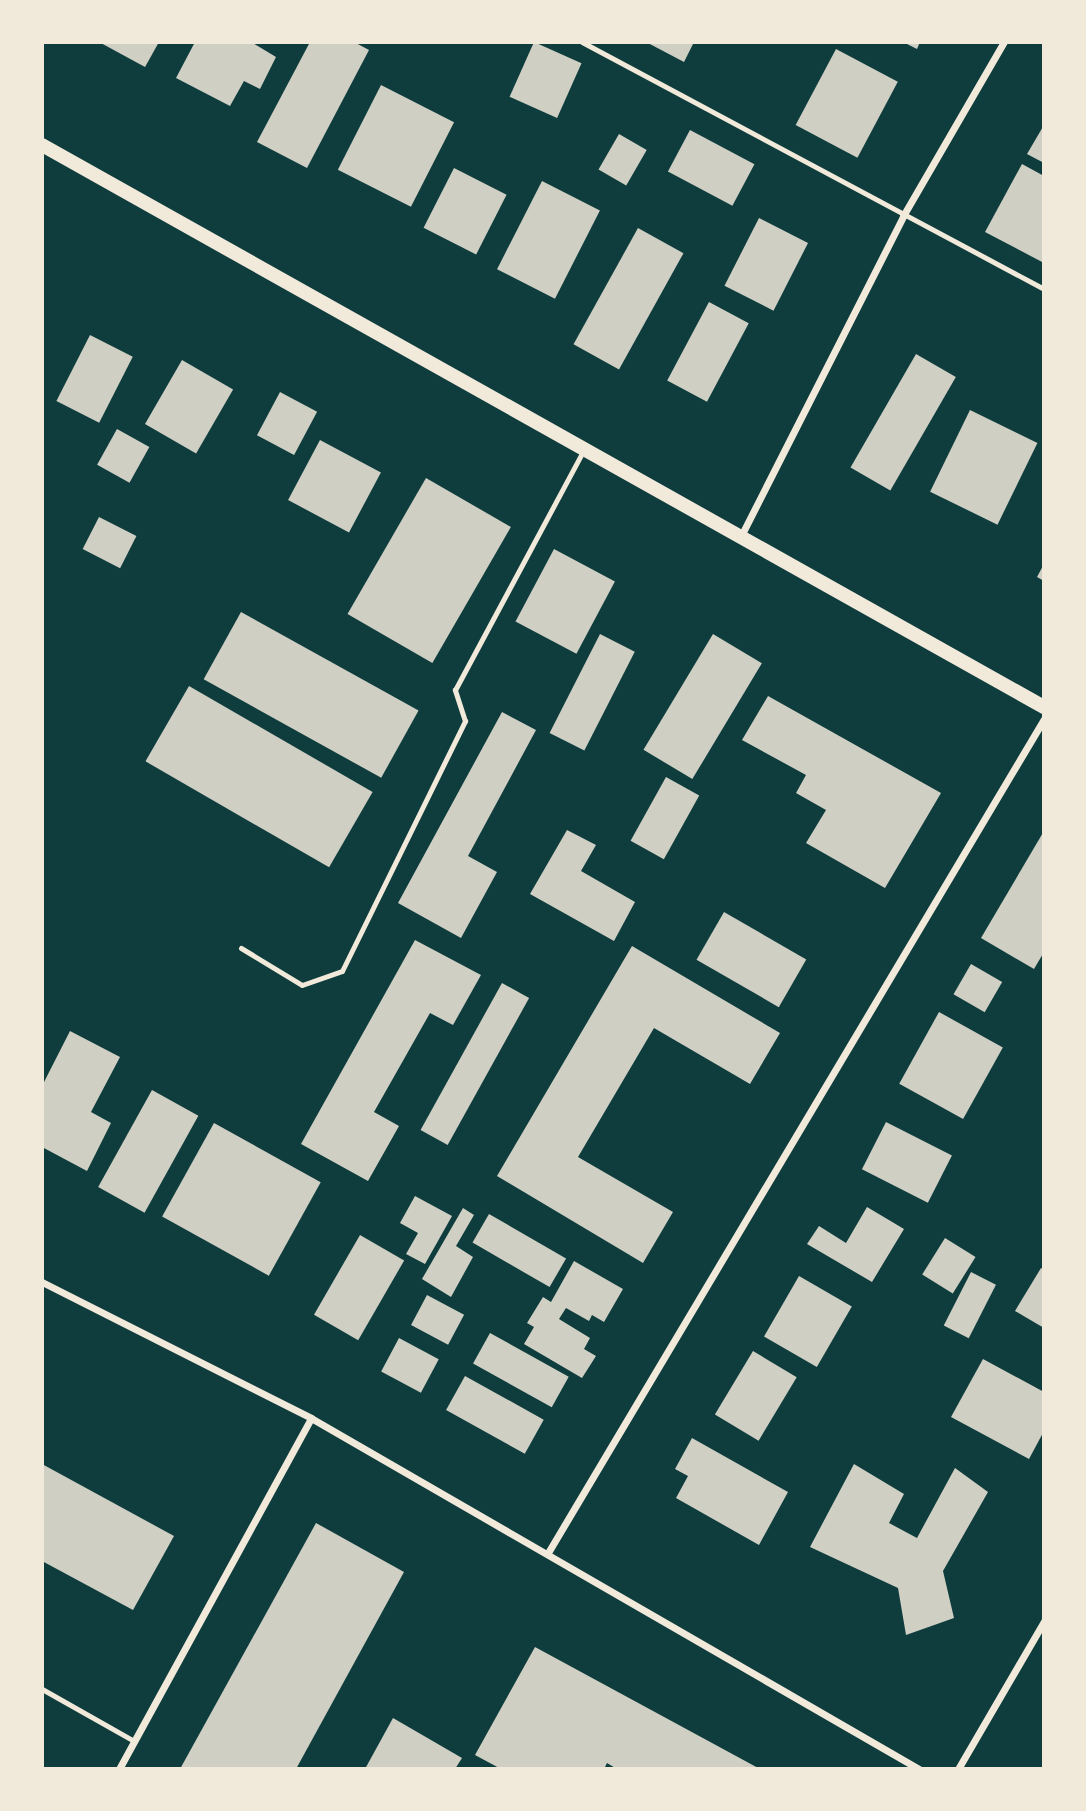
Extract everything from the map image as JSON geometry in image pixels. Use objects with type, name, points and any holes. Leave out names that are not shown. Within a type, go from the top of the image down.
[{"type":"main road","points":[[42,145],[742,534],[1044,707]]},
{"type":"street","points":[[742,534],[903,216],[1004,42]]},
{"type":"street","points":[[549,1551],[1044,719]]},
{"type":"street","points":[[42,1282],[311,1418],[549,1551],[919,1769]]},
{"type":"street","points":[[118,1769],[311,1418]]},
{"type":"street","points":[[958,1769],[1044,1621]]},
{"type":"lane","points":[[582,42],[903,216],[1044,289]]},
{"type":"lane","points":[[241,948],[302,985],[342,971],[465,721],[455,690],[585,447]]},
{"type":"lane","points":[[42,1690],[134,1741]]},
{"type":"building","points":[[99,42],[159,42],[145,67]]},
{"type":"building","points":[[195,42],[251,42],[276,57],[260,89],[244,81],[230,106],[176,78]]},
{"type":"building","points":[[310,42],[354,42],[369,50],[307,168],[257,142]]},
{"type":"building","points":[[534,42],[582,63],[557,118],[510,97]]},
{"type":"building","points":[[646,42],[694,42],[684,62]]},
{"type":"building","points":[[903,42],[920,42],[917,49]]},
{"type":"building","points":[[836,49],[898,82],[857,158],[796,125]]},
{"type":"building","points":[[381,85],[454,122],[411,207],[338,170]]},
{"type":"building","points":[[1044,125],[1044,163],[1027,154]]},
{"type":"building","points":[[690,130],[754,164],[732,206],[668,171]]},
{"type":"building","points":[[619,134],[647,150],[626,186],[598,170]]},
{"type":"building","points":[[1022,164],[1044,176],[1044,263],[985,232]]},
{"type":"building","points":[[454,168],[507,195],[476,254],[424,228]]},
{"type":"building","points":[[542,181],[600,211],[555,299],[497,269]]},
{"type":"building","points":[[759,218],[808,243],[774,311],[724,286]]},
{"type":"building","points":[[638,228],[683,253],[619,370],[574,344]]},
{"type":"building","points":[[709,302],[749,323],[707,402],[667,381]]},
{"type":"building","points":[[90,335],[133,357],[99,423],[56,401]]},
{"type":"building","points":[[916,354],[956,377],[890,490],[850,467]]},
{"type":"building","points":[[182,360],[233,390],[196,454],[145,424]]},
{"type":"building","points":[[280,392],[317,412],[294,455],[257,435]]},
{"type":"building","points":[[970,410],[1037,443],[998,525],[930,492]]},
{"type":"building","points":[[117,429],[149,447],[129,483],[97,465]]},
{"type":"building","points":[[320,440],[381,472],[349,532],[288,500]]},
{"type":"building","points":[[426,478],[511,527],[432,663],[348,614]]},
{"type":"building","points":[[99,517],[136,536],[120,568],[83,549]]},
{"type":"building","points":[[554,549],[615,581],[576,654],[516,621]]},
{"type":"building","points":[[1044,564],[1044,581],[1037,577]]},
{"type":"building","points":[[241,612],[419,710],[381,778],[204,679]]},
{"type":"building","points":[[600,634],[635,652],[584,751],[550,733]]},
{"type":"building","points":[[713,634],[762,663],[692,779],[643,750]]},
{"type":"building","points":[[189,686],[373,792],[329,867],[146,761]]},
{"type":"building","points":[[768,696],[941,793],[885,888],[806,843],[826,810],[796,793],[806,775],[742,740]]},
{"type":"building","points":[[502,712],[536,730],[468,856],[497,872],[461,938],[398,903]]},
{"type":"building","points":[[666,777],[699,795],[664,859],[631,841]]},
{"type":"building","points":[[567,830],[596,845],[581,871],[635,902],[614,941],[530,894]]},
{"type":"building","points":[[1044,831],[1044,952],[1034,969],[981,938]]},
{"type":"building","points":[[724,912],[806,960],[779,1007],[696,960]]},
{"type":"building","points":[[415,940],[481,975],[453,1025],[430,1013],[374,1112],[399,1126],[368,1181],[301,1144]]},
{"type":"building","points":[[632,946],[780,1033],[750,1084],[654,1028],[578,1157],[673,1212],[643,1263],[497,1176]]},
{"type":"building","points":[[971,964],[1002,982],[985,1012],[954,994]]},
{"type":"building","points":[[502,983],[529,998],[448,1145],[421,1130]]},
{"type":"building","points":[[939,1012],[1003,1047],[963,1119],[899,1084]]},
{"type":"building","points":[[70,1031],[120,1057],[91,1112],[111,1123],[87,1171],[42,1147],[42,1086]]},
{"type":"building","points":[[152,1090],[198,1116],[145,1213],[98,1187]]},
{"type":"building","points":[[886,1122],[952,1156],[928,1203],[862,1169]]},
{"type":"building","points":[[214,1123],[321,1182],[269,1276],[162,1217]]},
{"type":"building","points":[[415,1196],[452,1216],[425,1264],[406,1254],[418,1233],[400,1223]]},
{"type":"building","points":[[867,1207],[904,1229],[872,1282],[807,1244],[819,1226],[846,1243]]},
{"type":"building","points":[[463,1208],[474,1215],[456,1246],[473,1257],[451,1297],[422,1279]]},
{"type":"building","points":[[489,1214],[566,1258],[550,1287],[472,1243]]},
{"type":"building","points":[[360,1235],[404,1260],[358,1340],[314,1315]]},
{"type":"building","points":[[945,1238],[976,1257],[953,1294],[922,1274]]},
{"type":"building","points":[[574,1261],[623,1289],[604,1322],[592,1315],[589,1321],[566,1308],[559,1319],[590,1338],[584,1349],[596,1356],[582,1378],[524,1344],[534,1327],[527,1323],[543,1297],[551,1302]]},
{"type":"building","points":[[1041,1268],[1044,1270],[1044,1328],[1015,1311]]},
{"type":"building","points":[[971,1272],[996,1285],[969,1338],[944,1325]]},
{"type":"building","points":[[799,1276],[852,1306],[817,1367],[764,1337]]},
{"type":"building","points":[[427,1295],[464,1315],[448,1345],[411,1325]]},
{"type":"building","points":[[490,1333],[569,1377],[552,1407],[473,1364]]},
{"type":"building","points":[[399,1338],[439,1359],[421,1393],[381,1372]]},
{"type":"building","points":[[753,1351],[797,1377],[759,1441],[715,1414]]},
{"type":"building","points":[[983,1359],[1044,1392],[1044,1431],[1029,1459],[951,1417]]},
{"type":"building","points":[[465,1376],[544,1420],[525,1454],[446,1410]]},
{"type":"building","points":[[692,1438],[788,1492],[759,1545],[676,1498],[688,1476],[675,1469]]},
{"type":"building","points":[[42,1464],[174,1536],[133,1610],[42,1561]]},
{"type":"building","points":[[854,1464],[904,1494],[889,1523],[917,1538],[955,1468],[988,1492],[943,1571],[954,1618],[906,1635],[898,1588],[810,1547]]},
{"type":"building","points":[[316,1523],[404,1572],[296,1769],[180,1769]]},
{"type":"building","points":[[535,1647],[760,1769],[617,1769],[607,1763],[604,1769],[501,1769],[475,1755]]},
{"type":"building","points":[[393,1718],[462,1758],[455,1769],[365,1769]]}]
